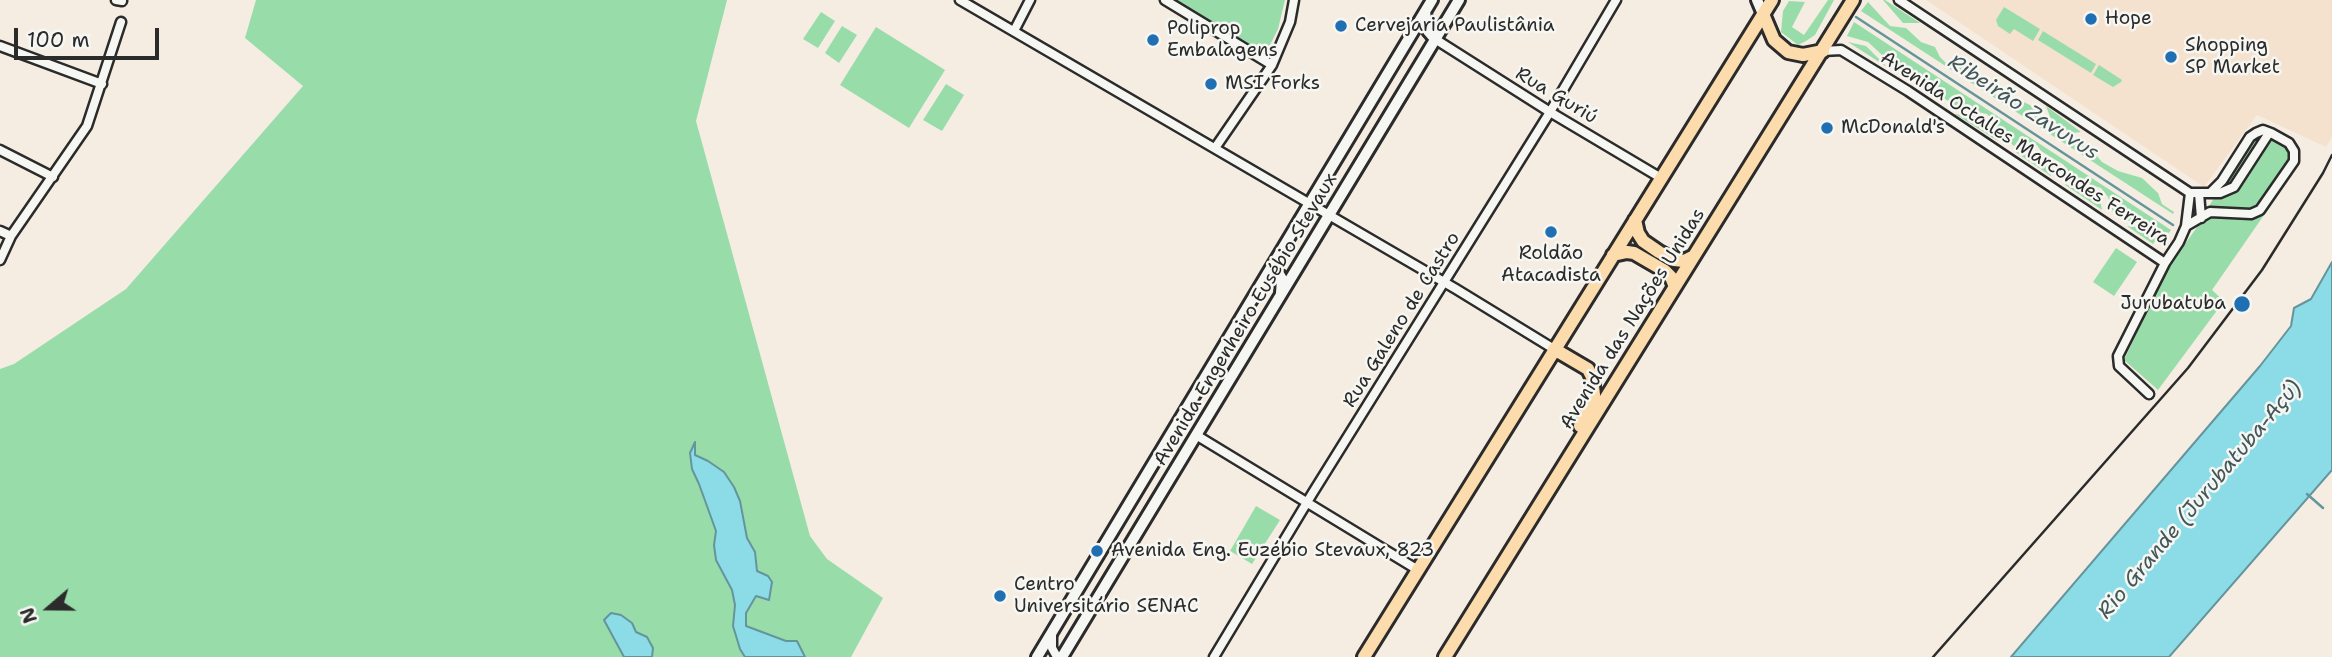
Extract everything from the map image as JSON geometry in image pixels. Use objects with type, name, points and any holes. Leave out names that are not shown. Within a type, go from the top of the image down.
[{"type":"highway","points":[[1364,657],[1772,0]]},
{"type":"highway","name":"Avenida das Nações Unidas","points":[[1445,657],[1853,0]]},
{"type":"highway","points":[[1763,14],[1774,40],[1788,52],[1803,55],[1823,51]]},
{"type":"highway","points":[[1635,220],[1643,242],[1659,252],[1674,260],[1684,261],[1694,256]]},
{"type":"highway","points":[[1613,255],[1634,253],[1665,271],[1675,287]]},
{"type":"highway","points":[[1554,349],[1588,369],[1595,389],[1591,405],[1560,462],[1559,474]]},
{"type":"main road","name":"Avenida Engenheiro Eusébio Stevaux","points":[[1037,657],[1432,0]]},
{"type":"main road","name":"Avenida Engenheiro Eusébio Stevaux","points":[[1059,657],[1459,0]]},
{"type":"main road","points":[[1757,0],[1763,14]]},
{"type":"main road","points":[[1424,12],[1427,31],[1435,39]]},
{"type":"main road","points":[[1273,264],[1283,284],[1279,299]]},
{"type":"street","points":[[960,0],[1554,349]]},
{"type":"street","points":[[1014,31],[1030,0]]},
{"type":"street","points":[[1165,0],[1272,65]]},
{"type":"street","points":[[1215,148],[1272,65],[1290,22],[1294,0]]},
{"type":"street","name":"Rua Galeno de Castro","points":[[1214,657],[1307,502],[1550,112],[1616,0]]},
{"type":"street","points":[[1899,0],[2194,193],[2220,193],[2234,187],[2269,132]]},
{"type":"street","points":[[0,260],[10,236],[87,126],[121,22]]},
{"type":"street","name":"Rua Guriú","points":[[1435,39],[1661,178]]},
{"type":"street","points":[[0,46],[102,84]]},
{"type":"street","name":"Avenida Octalles Marcondes Ferreira","points":[[1823,51],[1841,50],[1898,85],[2165,263],[2186,226],[2194,193]]},
{"type":"street","points":[[2186,226],[2210,212],[2251,215],[2260,211],[2294,161],[2294,151],[2289,143],[2269,132],[2263,131],[2250,137],[2222,181],[2210,192]]},
{"type":"street","points":[[0,150],[53,177]]},
{"type":"street","points":[[2194,193],[2201,218]]},
{"type":"street","points":[[0,231],[10,236]]},
{"type":"street","points":[[2149,394],[2119,366],[2118,356],[2165,263]]},
{"type":"street","points":[[1196,435],[1418,570]]},
{"type":"street","points":[[1053,631],[1052,648],[1059,657]]},
{"type":"shaded area","name":"Shopping SP Market","points":[[1926,0],[2332,0],[2332,137],[2326,147],[2257,115],[2204,187]]},
{"type":"green space","points":[[256,0],[727,0],[696,121],[810,536],[827,559],[883,598],[851,657],[0,657],[0,369],[14,364],[126,289],[303,86],[245,38]]},
{"type":"green space","points":[[1174,0],[1285,0],[1278,29],[1266,53]]},
{"type":"green space","points":[[1828,0],[1834,0],[1815,35],[1798,45],[1781,32],[1783,11],[1789,1],[1805,2],[1792,27],[1804,35]]},
{"type":"green space","points":[[1885,0],[1920,23],[1903,23]]},
{"type":"green space","points":[[1868,2],[1890,26],[1906,28],[1921,42],[1935,47],[1947,64],[1977,73],[1995,93],[2011,96],[2030,105],[2053,130],[2084,141],[2102,162],[2118,171],[2142,178],[2158,193],[2162,204],[2174,212],[2173,214],[1861,11]]},
{"type":"green space","points":[[2004,7],[2040,29],[2033,41],[2014,29],[2010,34],[1998,26],[1996,20]]},
{"type":"green space","points":[[821,12],[835,21],[818,48],[803,39]]},
{"type":"green space","points":[[1854,22],[2171,230],[2169,233],[2161,231],[2146,221],[2132,223],[2112,210],[2108,197],[2101,188],[2067,178],[2064,165],[2041,151],[2037,145],[2030,148],[2014,146],[2000,134],[1987,114],[1959,108],[1942,97],[1934,84],[1921,76],[1896,68],[1868,42],[1847,36]]},
{"type":"green space","points":[[842,26],[857,35],[839,63],[825,53]]},
{"type":"green space","points":[[876,27],[945,70],[909,128],[840,85]]},
{"type":"green space","points":[[2043,31],[2096,64],[2091,73],[2038,40]]},
{"type":"green space","points":[[1848,42],[1866,46],[1887,67]]},
{"type":"green space","points":[[2099,65],[2122,80],[2121,82],[2113,87],[2093,75]]},
{"type":"green space","points":[[946,84],[964,95],[942,131],[923,120]]},
{"type":"green space","points":[[2046,106],[2081,132],[2073,133],[2062,129],[2050,117]]},
{"type":"green space","points":[[1955,114],[1985,120],[1998,141]]},
{"type":"green space","points":[[2263,130],[2289,143],[2294,161],[2267,203],[2271,205],[2212,290],[2224,301],[2158,390],[2124,360],[2165,272],[2195,230],[2250,137]]},
{"type":"green space","points":[[2014,151],[2038,157],[2051,170],[2051,176]]},
{"type":"green space","points":[[2064,184],[2093,192],[2100,200],[2102,210]]},
{"type":"green space","points":[[2127,226],[2146,228],[2166,239],[2163,243],[2157,239],[2153,244]]},
{"type":"green space","points":[[2116,248],[2137,262],[2114,296],[2093,282]]},
{"type":"green space","points":[[1256,506],[1280,520],[1252,564],[1230,551]]},
{"type":"water","name":"Rio Grande (Jurubatuba-Açú)","points":[[2332,262],[2332,470],[2169,657],[2011,657],[2260,366],[2291,326],[2294,308],[2311,299]]},
{"type":"water","points":[[695,442],[695,455],[724,472],[734,487],[740,501],[747,538],[755,552],[757,571],[768,576],[772,582],[769,600],[756,596],[746,613],[746,626],[786,641],[797,641],[805,657],[745,657],[740,649],[733,626],[735,605],[732,590],[716,560],[716,531],[692,469],[690,453]]},
{"type":"water","points":[[611,613],[621,615],[632,623],[636,632],[647,637],[653,648],[652,657],[624,657],[604,620]]},
{"type":"waterway","name":"Ribeirão Zavuvus","points":[[1856,17],[2173,225]]},
{"type":"waterway","points":[[2307,494],[2323,508]]},
{"type":"railway","points":[[1933,657],[2188,368],[2262,270],[2332,155]]},
{"type":"place","name":"Hope","points":[[2091,19]]},
{"type":"place","name":"Cervejaria Paulistânia","points":[[1341,26]]},
{"type":"place","name":"Poliprop Embalagens","points":[[1153,40]]},
{"type":"place","name":"Shopping SP Market","points":[[2171,57]]},
{"type":"place","name":"MSI Forks","points":[[1211,84]]},
{"type":"place","name":"McDonald's","points":[[1827,128]]},
{"type":"place","name":"Roldão Atacadista","points":[[1551,232]]},
{"type":"place","name":"Jurubatuba","points":[[2242,304]]},
{"type":"place","name":"Avenida Eng. Euzébio Stevaux, 823","points":[[1097,551]]},
{"type":"place","name":"Centro Universitário SENAC","points":[[1000,596]]}]
